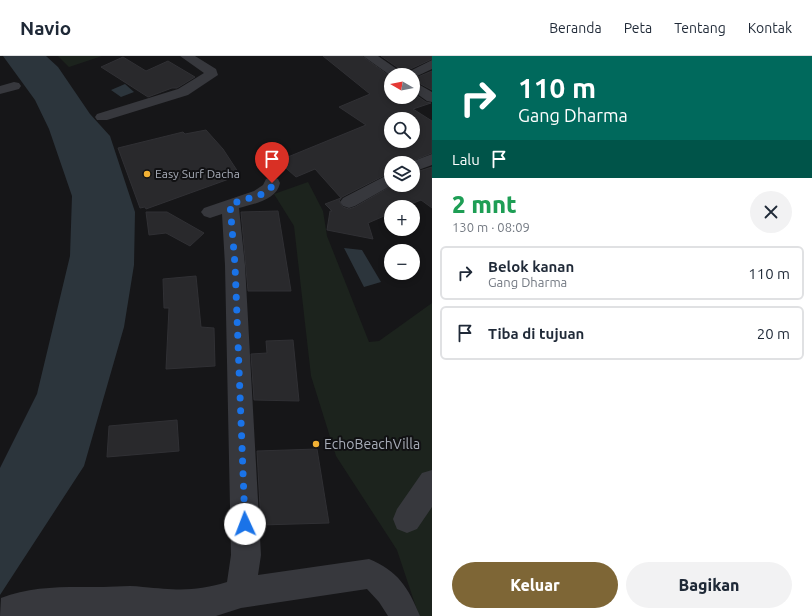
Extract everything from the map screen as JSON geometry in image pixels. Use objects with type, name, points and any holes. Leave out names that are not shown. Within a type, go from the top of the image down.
[{"type":"street","points":[[102,117],[183,92],[211,75],[211,72],[186,56]]},
{"type":"street","points":[[369,56],[387,68]]},
{"type":"street","points":[[420,70],[432,64]]},
{"type":"street","points":[[0,90],[14,86]]},
{"type":"street","points":[[420,90],[432,98]]},
{"type":"street","points":[[420,164],[432,159]]},
{"type":"street","points":[[349,202],[384,182]]},
{"type":"street","points":[[241,593],[246,555],[235,265],[220,208],[260,195],[271,188],[272,183]]},
{"type":"street","points":[[407,519],[432,483]]},
{"type":"street","points":[[6,606],[60,602],[143,602],[175,606],[205,604],[241,593],[369,574],[380,580],[391,592],[404,616]]},
{"type":"shaded area","points":[[3,56],[46,56],[58,67],[90,114],[110,136],[135,212],[134,265],[124,327],[84,466],[0,595],[0,468],[37,394],[70,256],[72,196],[49,129],[35,100]]},
{"type":"shaded area","points":[[58,56],[102,56],[69,67]]},
{"type":"shaded area","points":[[125,84],[134,92],[121,97],[111,90]]},
{"type":"shaded area","points":[[308,182],[323,211],[327,236],[369,342],[379,341],[432,303],[432,616],[419,616],[397,550],[336,456],[311,376],[294,226],[274,194]]},
{"type":"shaded area","points":[[344,248],[362,250],[381,282],[364,287]]},
{"type":"building","points":[[323,56],[362,56],[384,72],[384,104],[420,104],[420,98],[426,102],[431,103],[413,109],[418,112],[384,112],[384,148],[420,148],[420,113],[432,121],[432,153],[420,158],[420,156],[384,156],[384,176],[342,197],[339,201],[343,207],[349,209],[384,190],[384,192],[420,192],[420,171],[432,167],[432,208],[421,200],[384,200],[384,216],[368,223],[373,239],[327,230],[330,211],[332,211],[325,204],[341,198],[315,169],[296,177],[278,161],[366,125],[339,107],[370,94]]},
{"type":"building","points":[[381,56],[432,56],[432,59],[413,68],[398,68]]},
{"type":"building","points":[[123,57],[146,71],[168,61],[195,77],[177,88],[172,88],[148,97],[101,67]]},
{"type":"building","points":[[432,71],[432,90],[420,84],[420,76]]},
{"type":"building","points":[[206,130],[223,149],[240,175],[146,209],[145,207],[140,208],[118,148],[183,132],[185,134]]},
{"type":"building","points":[[278,211],[291,291],[248,291],[241,212]]},
{"type":"building","points":[[146,212],[167,212],[204,233],[190,246],[166,233],[149,235]]},
{"type":"building","points":[[196,276],[201,327],[214,328],[215,366],[166,369],[169,308],[164,308],[163,279]]},
{"type":"building","points":[[293,340],[299,401],[254,400],[251,354],[267,353],[266,341]]},
{"type":"building","points":[[177,420],[179,451],[107,457],[109,426]]},
{"type":"building","points":[[317,449],[329,523],[261,525],[257,451]]},
{"type":"place","name":"Easy Surf Dacha","points":[[147,174]]},
{"type":"place","name":"EchoBeachVilla","points":[[316,444]]},
{"type":"route","points":[[245,524],[235,265],[230,204],[260,195],[271,188],[272,183]]}]
